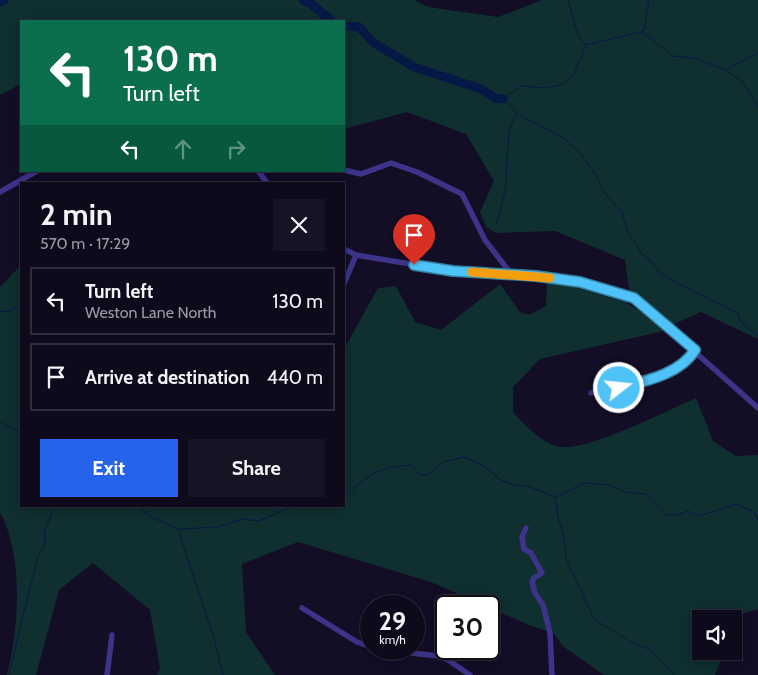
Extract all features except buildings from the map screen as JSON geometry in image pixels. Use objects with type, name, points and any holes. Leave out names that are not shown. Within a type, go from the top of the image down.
[{"type":"street","points":[[345,170],[361,174],[391,163],[417,172],[462,194],[485,240],[512,275]]},
{"type":"street","points":[[0,192],[35,172]]},
{"type":"street","points":[[259,172],[266,182]]},
{"type":"street","points":[[345,250],[356,255],[453,271],[580,282],[634,298],[695,350],[758,408]]},
{"type":"street","points":[[345,282],[356,255]]},
{"type":"street","points":[[591,393],[602,393],[655,378],[688,361],[695,350]]},
{"type":"street","points":[[526,528],[522,537],[524,549],[531,553],[542,573],[532,582],[537,597],[543,605],[550,633],[552,675]]},
{"type":"street","points":[[302,608],[360,641]]},
{"type":"street","points":[[107,675],[112,635]]},
{"type":"street","points":[[425,655],[438,656],[448,660],[470,675]]},
{"type":"green space","points":[[0,0],[414,0],[428,7],[498,17],[542,0],[758,0],[758,339],[701,312],[672,325],[629,290],[625,260],[555,231],[496,233],[486,227],[480,212],[494,181],[466,134],[407,112],[345,129],[345,20],[20,20],[20,85],[0,95]]},
{"type":"green space","points":[[20,266],[20,507],[345,507],[345,347],[378,288],[396,286],[415,322],[441,330],[500,284],[520,312],[529,315],[546,306],[547,284],[565,284],[625,302],[643,313],[664,331],[540,359],[513,387],[513,412],[535,434],[548,443],[562,447],[575,446],[610,436],[696,398],[713,441],[736,456],[758,455],[758,609],[742,614],[742,610],[692,610],[692,660],[721,660],[715,675],[604,675],[564,647],[553,633],[500,612],[500,595],[461,595],[431,582],[298,542],[242,564],[246,632],[275,675],[157,675],[160,668],[150,610],[93,563],[59,590],[36,675],[7,675],[14,635],[17,592],[13,550],[8,530],[0,512],[0,287]]},
{"type":"waterway","points":[[0,2],[4,0]]},
{"type":"waterway","points":[[303,0],[310,3],[331,20]]},
{"type":"waterway","points":[[568,0],[578,35],[586,45]]},
{"type":"waterway","points":[[649,0],[644,31],[586,45],[574,74],[563,84],[545,88],[521,86],[503,99],[517,114],[564,138],[580,153],[597,177],[604,192],[622,213],[627,230],[641,253],[653,263],[659,272],[673,281],[738,313],[741,322],[758,336]]},
{"type":"waterway","points":[[345,26],[359,27],[374,43],[414,67],[481,89],[495,98],[503,99]]},
{"type":"waterway","points":[[642,32],[673,56],[694,58],[725,70],[742,81],[758,107]]},
{"type":"waterway","points":[[725,70],[758,53]]},
{"type":"waterway","points":[[496,226],[505,191],[509,131],[516,114]]},
{"type":"waterway","points":[[0,312],[9,311],[20,306]]},
{"type":"waterway","points":[[0,422],[20,432]]},
{"type":"waterway","points":[[345,496],[367,478],[382,470],[411,465],[421,475],[427,475],[444,462],[463,457],[484,466],[501,480],[514,485],[530,487],[555,497],[558,517],[564,536],[566,558],[594,619],[631,642],[651,650],[674,675]]},
{"type":"waterway","points":[[556,497],[584,483],[610,485],[624,492],[645,494],[666,515],[677,515],[688,511],[699,516],[737,504],[754,512],[758,520]]},
{"type":"waterway","points":[[9,675],[38,557],[45,544],[44,532],[55,507]]},
{"type":"waterway","points":[[139,507],[151,517],[178,529],[215,642],[223,675]]},
{"type":"waterway","points":[[180,529],[217,527],[243,519],[259,521],[290,507]]},
{"type":"slow traffic","points":[[472,272],[550,278]]},
{"type":"route","points":[[414,265],[453,271],[536,276],[580,282],[634,298],[695,350],[688,361],[655,378],[619,388]]}]
